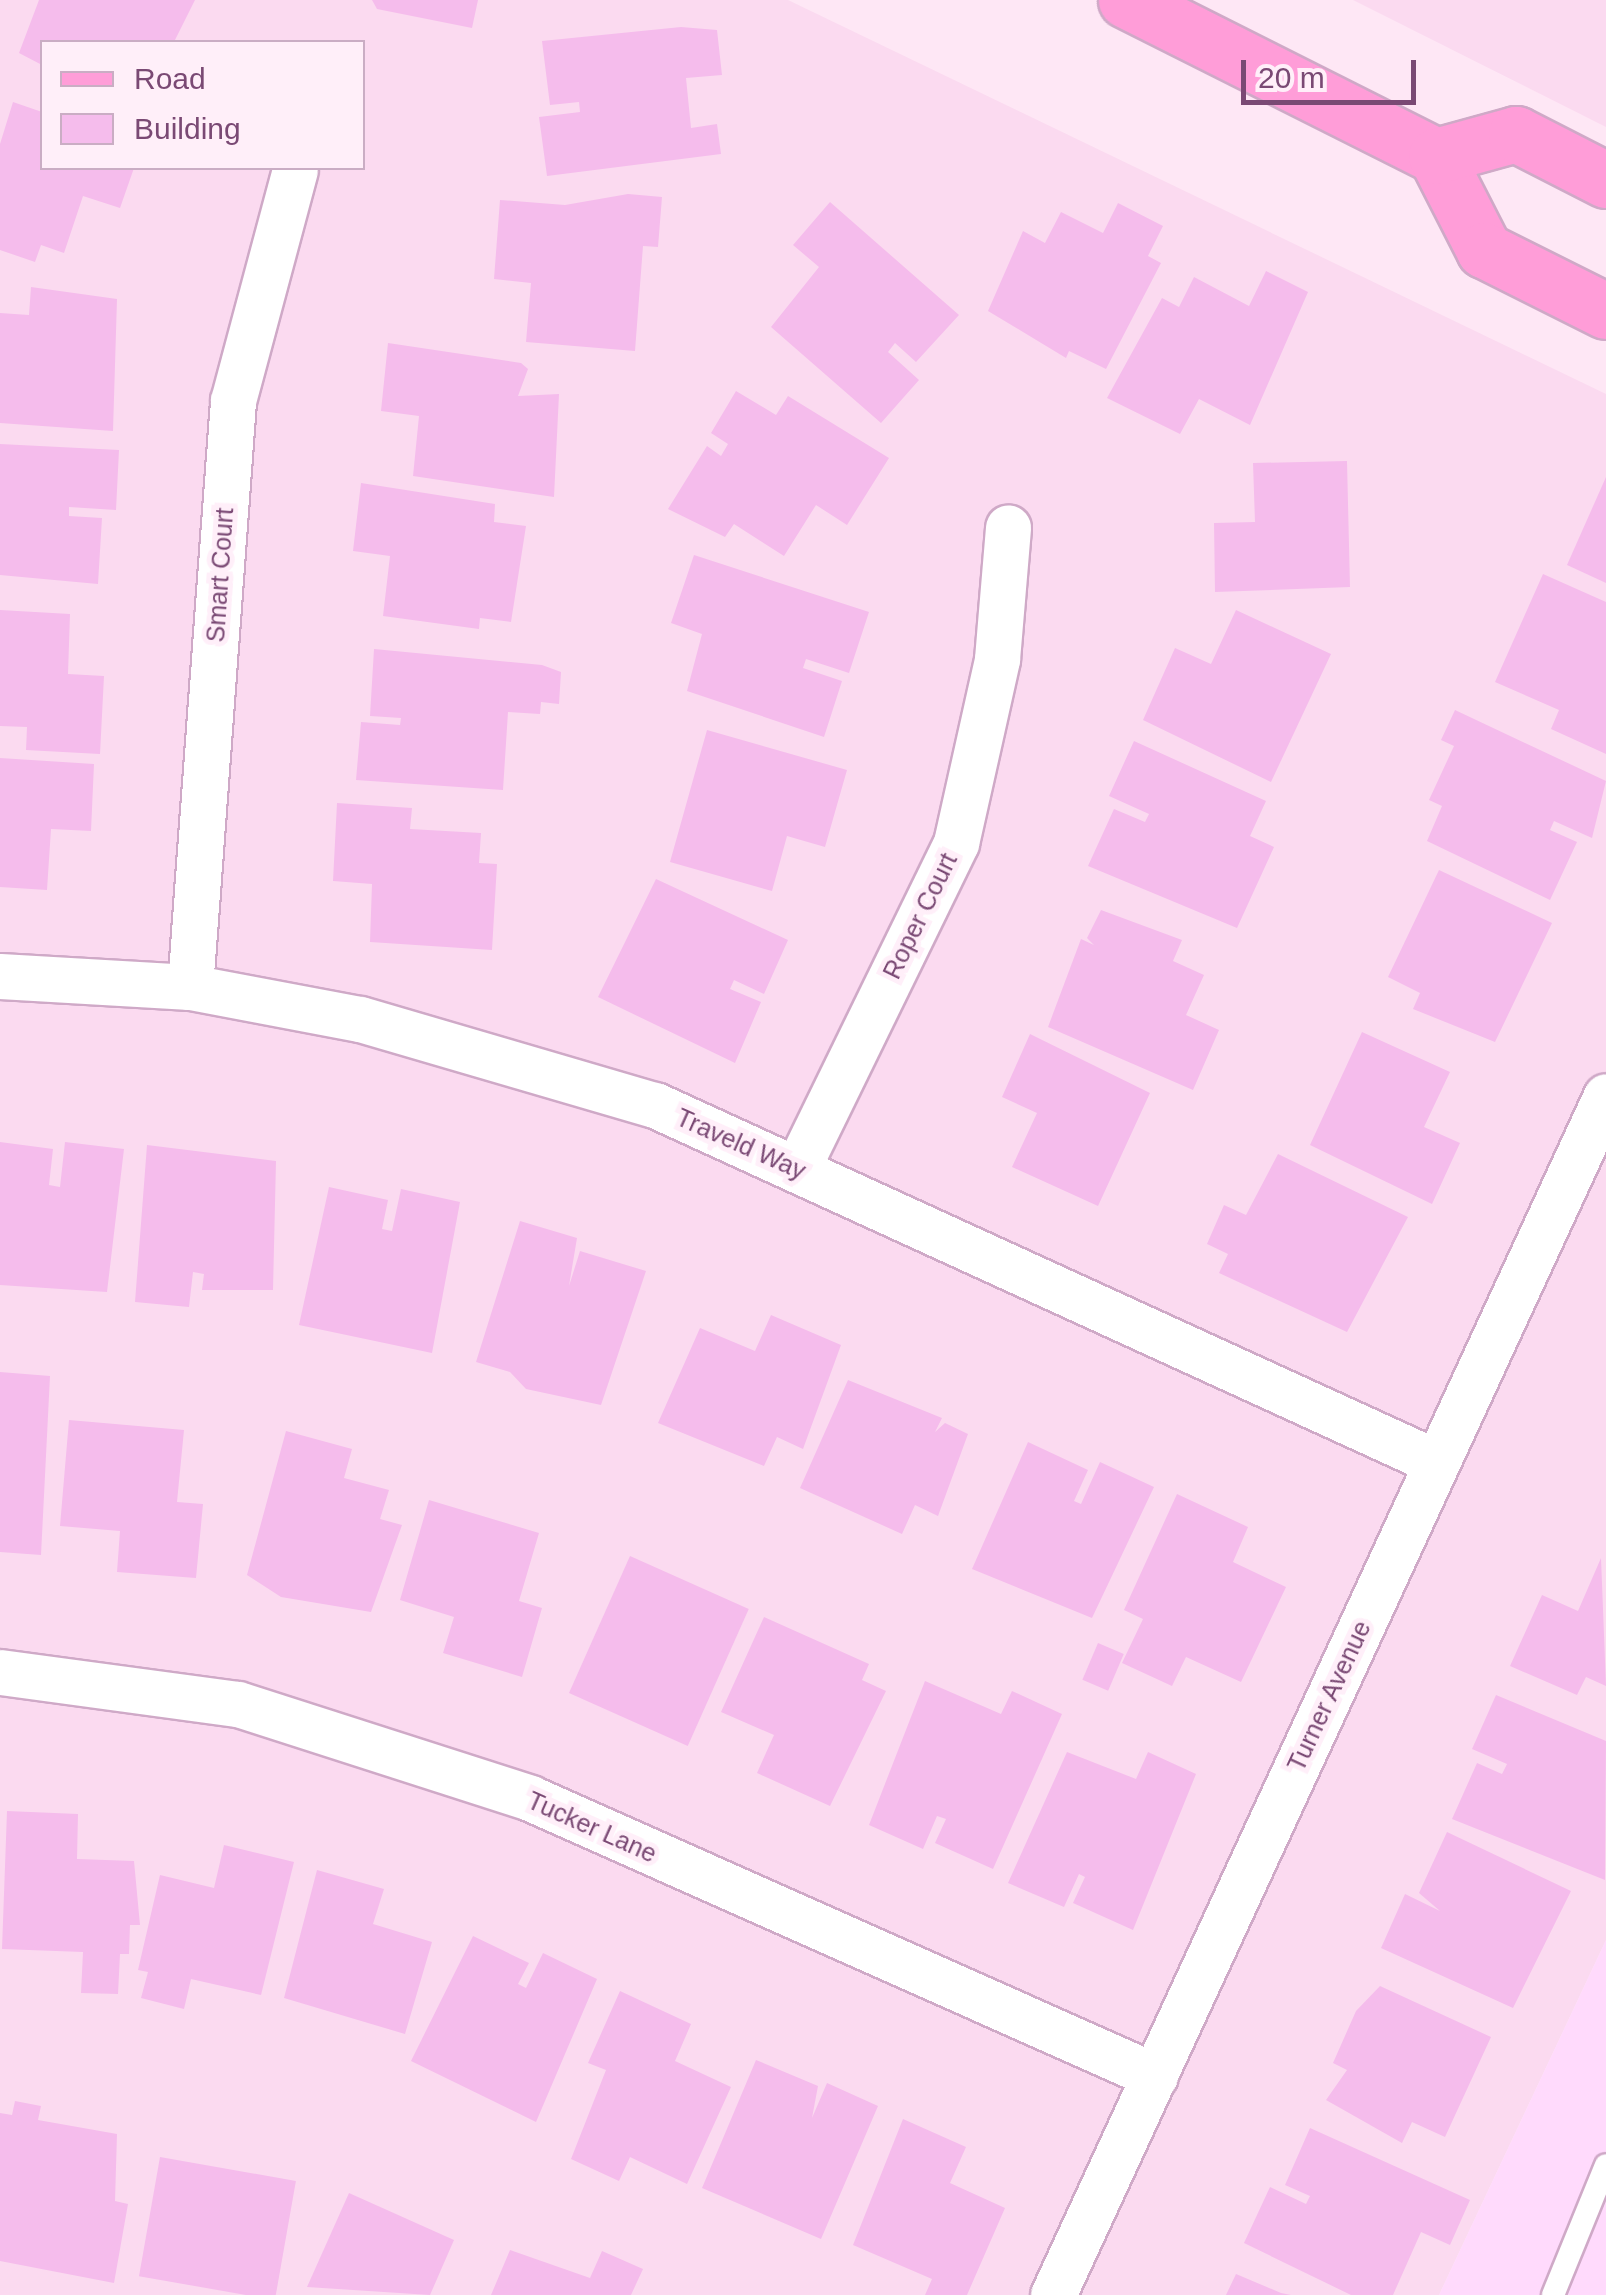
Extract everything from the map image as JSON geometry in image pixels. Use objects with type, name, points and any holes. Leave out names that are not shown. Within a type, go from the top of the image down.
[{"type":"main road","points":[[1126,0],[1436,156],[1484,250],[1606,311]]},
{"type":"main road","points":[[1436,156],[1516,134],[1606,180]]},
{"type":"street","name":"Smart Court","points":[[190,988],[233,400],[295,170]]},
{"type":"street","name":"Roper Court","points":[[797,1169],[956,843],[996,659],[1008,527]]},
{"type":"street","name":"Traveld Way","points":[[0,976],[190,988],[360,1018],[655,1106],[1436,1462]]},
{"type":"street","name":"Turner Avenue","points":[[1053,2295],[1606,1096]]},
{"type":"street","name":"Tucker Lane","points":[[0,1672],[238,1704],[530,1798],[1155,2076]]},
{"type":"lane","points":[[1553,2295],[1606,2165]]},
{"type":"shaded area","points":[[0,0],[788,0],[1606,394],[1606,1940],[1439,2295],[0,2295]]},
{"type":"shaded area","points":[[1353,0],[1606,0],[1606,127]]},
{"type":"shaded area","points":[[1606,1940],[1606,2295],[1439,2295]]},
{"type":"building","points":[[39,0],[195,0],[175,40],[40,40],[40,64],[19,53]]},
{"type":"building","points":[[372,0],[478,0],[472,28],[377,9]]},
{"type":"building","points":[[681,27],[717,30],[722,75],[686,78],[691,128],[717,124],[721,154],[547,176],[539,117],[580,112],[579,102],[550,105],[542,41]]},
{"type":"building","points":[[13,102],[40,111],[40,170],[133,170],[120,208],[83,196],[64,253],[41,245],[35,262],[0,250],[0,144]]},
{"type":"building","points":[[628,194],[662,197],[658,247],[643,246],[635,351],[526,342],[531,283],[494,279],[500,200],[565,205]]},
{"type":"building","points":[[830,202],[959,315],[916,362],[895,343],[888,352],[919,380],[881,423],[771,327],[819,267],[793,245]]},
{"type":"building","points":[[1118,203],[1163,226],[1148,256],[1161,263],[1106,369],[1069,351],[1066,358],[988,311],[1023,231],[1045,243],[1061,212],[1103,233]]},
{"type":"building","points":[[1266,271],[1308,292],[1250,425],[1199,399],[1180,434],[1107,398],[1162,298],[1179,307],[1194,277],[1249,306]]},
{"type":"building","points":[[31,287],[117,299],[113,431],[0,423],[0,313],[29,315]]},
{"type":"building","points":[[388,343],[521,363],[528,369],[518,396],[559,394],[554,497],[413,476],[419,416],[381,411]]},
{"type":"building","points":[[736,391],[776,415],[788,396],[889,458],[847,525],[816,505],[784,556],[734,524],[725,537],[668,509],[707,446],[721,456],[728,444],[711,433]]},
{"type":"building","points":[[0,444],[119,450],[116,510],[69,507],[69,516],[102,518],[98,584],[0,575]]},
{"type":"building","points":[[1347,461],[1350,587],[1215,592],[1214,523],[1255,522],[1253,463]]},
{"type":"building","points":[[1606,477],[1606,583],[1567,565]]},
{"type":"building","points":[[361,483],[495,504],[494,522],[526,526],[511,622],[480,618],[479,629],[383,616],[390,556],[353,551]]},
{"type":"building","points":[[694,555],[869,612],[849,673],[806,659],[803,668],[842,681],[824,737],[687,691],[702,634],[671,623]]},
{"type":"building","points":[[1543,574],[1606,602],[1606,754],[1551,729],[1559,710],[1495,682]]},
{"type":"building","points":[[0,610],[70,614],[68,674],[104,676],[100,754],[26,750],[27,727],[0,726]]},
{"type":"building","points":[[1236,610],[1331,654],[1271,782],[1143,720],[1175,648],[1211,664]]},
{"type":"building","points":[[374,649],[542,665],[561,672],[559,704],[541,702],[540,714],[508,712],[503,790],[356,780],[361,722],[400,725],[401,718],[370,716]]},
{"type":"building","points":[[1455,710],[1606,781],[1592,838],[1554,821],[1550,830],[1577,842],[1550,900],[1427,841],[1442,806],[1429,800],[1454,746],[1441,740]]},
{"type":"building","points":[[707,730],[847,770],[825,847],[787,836],[772,891],[670,862]]},
{"type":"building","points":[[1134,741],[1266,801],[1250,836],[1274,847],[1237,928],[1088,866],[1114,809],[1145,822],[1149,814],[1109,796]]},
{"type":"building","points":[[0,758],[94,764],[91,831],[51,829],[47,890],[0,887]]},
{"type":"building","points":[[337,803],[412,808],[410,829],[481,833],[479,863],[497,864],[492,950],[370,942],[372,884],[333,881]]},
{"type":"building","points":[[1439,870],[1552,923],[1495,1042],[1413,1009],[1420,993],[1388,977]]},
{"type":"building","points":[[656,879],[788,940],[764,994],[734,980],[730,989],[761,1002],[735,1063],[598,997]]},
{"type":"building","points":[[1101,910],[1182,940],[1173,961],[1204,975],[1186,1015],[1219,1030],[1193,1090],[1048,1027],[1081,939],[1094,945],[1087,938]]},
{"type":"building","points":[[1362,1032],[1450,1072],[1424,1127],[1460,1143],[1432,1204],[1310,1145]]},
{"type":"building","points":[[1030,1034],[1150,1093],[1098,1206],[1012,1167],[1037,1113],[1002,1097]]},
{"type":"building","points":[[0,1142],[53,1149],[49,1185],[60,1187],[65,1142],[124,1149],[107,1292],[0,1285]]},
{"type":"building","points":[[147,1145],[276,1161],[273,1290],[202,1290],[204,1274],[193,1272],[189,1307],[135,1302]]},
{"type":"building","points":[[1278,1154],[1408,1217],[1347,1332],[1219,1273],[1228,1254],[1207,1244],[1224,1205],[1246,1215]]},
{"type":"building","points":[[329,1187],[388,1200],[382,1229],[392,1231],[401,1189],[460,1202],[432,1353],[299,1325]]},
{"type":"building","points":[[520,1221],[577,1238],[569,1286],[580,1251],[646,1271],[601,1405],[526,1389],[510,1372],[476,1362]]},
{"type":"building","points":[[771,1315],[841,1345],[803,1449],[777,1437],[764,1466],[658,1423],[700,1328],[755,1351]]},
{"type":"building","points":[[0,1372],[50,1376],[41,1555],[0,1552]]},
{"type":"building","points":[[848,1380],[942,1418],[935,1432],[945,1423],[968,1434],[938,1516],[915,1505],[902,1534],[800,1488]]},
{"type":"building","points":[[69,1420],[184,1430],[177,1502],[203,1504],[196,1578],[117,1572],[120,1531],[60,1526]]},
{"type":"building","points":[[286,1431],[352,1449],[344,1478],[389,1490],[380,1519],[402,1525],[371,1612],[281,1597],[247,1575]]},
{"type":"building","points":[[1028,1442],[1088,1470],[1074,1501],[1081,1504],[1100,1462],[1154,1487],[1092,1618],[972,1569]]},
{"type":"building","points":[[1177,1494],[1248,1527],[1233,1562],[1286,1587],[1241,1682],[1186,1657],[1172,1686],[1122,1663],[1143,1619],[1124,1610]]},
{"type":"building","points":[[429,1500],[539,1533],[519,1601],[542,1608],[522,1677],[443,1653],[454,1617],[400,1600]]},
{"type":"building","points":[[630,1556],[749,1609],[688,1746],[569,1693]]},
{"type":"building","points":[[1601,1558],[1606,1686],[1586,1677],[1577,1695],[1510,1666],[1542,1595],[1578,1611]]},
{"type":"building","points":[[764,1617],[869,1664],[862,1680],[886,1691],[830,1806],[757,1773],[774,1735],[721,1712]]},
{"type":"building","points":[[1098,1643],[1124,1654],[1108,1691],[1082,1680]]},
{"type":"building","points":[[925,1681],[1001,1714],[1012,1691],[1062,1714],[993,1869],[935,1843],[946,1819],[937,1816],[923,1849],[869,1825]]},
{"type":"building","points":[[1496,1695],[1606,1741],[1605,1880],[1452,1819],[1477,1763],[1502,1774],[1507,1764],[1472,1749]]},
{"type":"building","points":[[1067,1752],[1136,1779],[1148,1752],[1196,1774],[1133,1930],[1073,1903],[1085,1877],[1079,1874],[1064,1907],[1008,1883]]},
{"type":"building","points":[[7,1811],[78,1814],[77,1859],[134,1861],[140,1925],[130,1925],[129,1954],[120,1954],[118,1994],[81,1993],[83,1952],[2,1949]]},
{"type":"building","points":[[1447,1832],[1571,1891],[1513,2008],[1381,1948],[1405,1894],[1440,1911],[1419,1893]]},
{"type":"building","points":[[224,1845],[294,1862],[261,1995],[191,1979],[184,2009],[141,1998],[148,1972],[138,1970],[160,1875],[214,1888]]},
{"type":"building","points":[[317,1870],[384,1889],[373,1924],[432,1942],[405,2034],[284,1998]]},
{"type":"building","points":[[473,1936],[529,1963],[518,1984],[526,1988],[543,1953],[597,1979],[536,2122],[411,2061]]},
{"type":"building","points":[[1380,1986],[1491,2037],[1445,2137],[1412,2122],[1402,2143],[1326,2100],[1347,2070],[1333,2063],[1356,2011]]},
{"type":"building","points":[[620,1991],[691,2024],[675,2061],[731,2087],[687,2184],[630,2157],[619,2181],[571,2159],[606,2070],[588,2063]]},
{"type":"building","points":[[756,2060],[818,2086],[812,2118],[827,2083],[878,2106],[821,2239],[702,2188]]},
{"type":"building","points":[[15,2101],[41,2106],[38,2120],[117,2134],[115,2201],[128,2204],[114,2283],[0,2261],[0,2113],[12,2115]]},
{"type":"building","points":[[903,2119],[966,2147],[950,2183],[1005,2208],[967,2295],[925,2295],[932,2279],[853,2245]]},
{"type":"building","points":[[1310,2128],[1470,2200],[1450,2245],[1421,2232],[1393,2295],[1351,2295],[1244,2243],[1270,2187],[1306,2204],[1310,2196],[1285,2185]]},
{"type":"building","points":[[160,2157],[296,2181],[276,2295],[246,2295],[139,2276]]},
{"type":"building","points":[[349,2193],[454,2240],[430,2295],[307,2287]]},
{"type":"building","points":[[510,2250],[590,2278],[602,2251],[643,2269],[631,2295],[491,2295]]},
{"type":"building","points":[[1236,2274],[1281,2293],[1291,2295],[1226,2295]]}]
